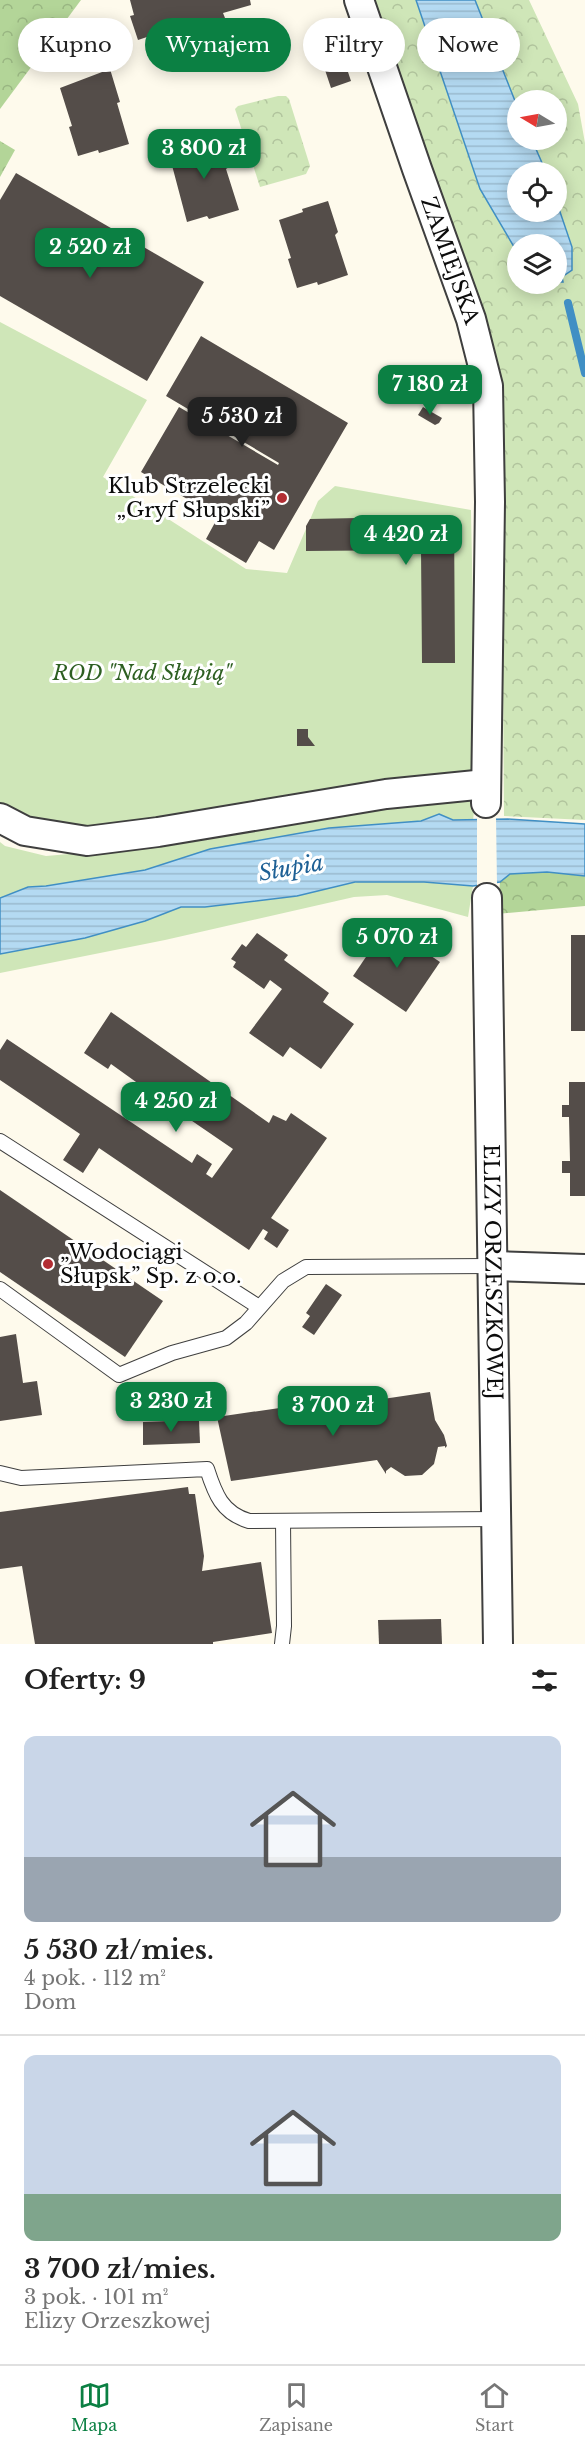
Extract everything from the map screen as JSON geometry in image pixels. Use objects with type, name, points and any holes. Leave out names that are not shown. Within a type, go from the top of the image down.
[{"type":"street","name":"ZAMIEJSKA","points":[[0,818],[25,831],[87,841],[159,832],[386,794],[486,793],[490,502],[488,386],[471,319],[359,0]]},
{"type":"street","name":"ELIZY ORZESZKOWEJ","points":[[487,898],[498,1644]]},
{"type":"street","points":[[492,1266],[585,1269]]},
{"type":"lane","points":[[0,1141],[259,1307]]},
{"type":"lane","points":[[0,1289],[118,1375],[172,1353],[226,1338],[236,1332],[283,1281],[306,1267],[492,1266]]},
{"type":"lane","points":[[0,1473],[21,1478],[207,1469],[218,1498],[230,1513],[249,1521],[496,1520]]},
{"type":"lane","points":[[282,1644],[284,1626],[283,1521]]},
{"type":"green space","points":[[0,0],[81,0],[68,18],[18,18],[18,72],[27,72],[0,109]]},
{"type":"green space","points":[[374,0],[529,0],[578,104],[585,143],[585,820],[504,816],[501,379],[483,314],[409,117],[396,72],[405,72],[405,18],[379,18]]},
{"type":"green space","points":[[286,96],[289,99],[310,166],[306,174],[260,187],[235,109],[238,106]]},
{"type":"green space","points":[[0,141],[15,150],[0,177]]},
{"type":"green space","name":"ROD \"Nad Słupią\"","points":[[0,322],[147,400],[103,477],[246,569],[287,573],[318,501],[335,486],[471,510],[476,769],[281,802],[79,831],[37,824],[0,803]]},
{"type":"green space","points":[[476,790],[473,821],[453,820],[439,814],[421,821],[210,849],[145,870],[28,887],[0,898],[0,842],[5,846],[46,856],[103,851]]},
{"type":"green space","points":[[547,872],[585,876],[585,906],[497,914],[500,882],[510,874]]},
{"type":"green space","points":[[369,880],[473,886],[468,917],[387,895],[354,897],[165,940],[0,973],[0,954],[85,938],[145,921],[181,907],[205,907],[297,896]]},
{"type":"water","points":[[416,0],[475,0],[482,18],[422,18]]},
{"type":"water","points":[[440,72],[504,72],[511,90],[507,90],[507,150],[536,150],[542,162],[507,162],[507,222],[563,222],[572,247],[572,270],[567,274],[567,234],[507,235],[480,189]]},
{"type":"water","name":"Słupia","points":[[439,814],[453,820],[508,819],[585,824],[585,876],[547,872],[510,874],[500,882],[473,886],[424,882],[355,882],[297,896],[205,907],[181,907],[145,921],[85,938],[0,954],[0,898],[28,887],[145,870],[210,849],[329,828],[421,821]]},
{"type":"pier","points":[[496,817],[497,885],[477,888],[477,818]]},
{"type":"building","points":[[130,0],[250,0],[251,5],[223,13],[225,18],[145,18],[145,38],[138,40],[133,18],[130,16],[134,15]]},
{"type":"building","points":[[102,72],[111,72],[129,144],[99,153],[98,150],[78,156],[69,127],[72,126],[60,88]]},
{"type":"building","points":[[326,72],[348,72],[351,81],[331,88]]},
{"type":"building","points":[[219,135],[229,167],[226,169],[239,210],[209,219],[207,216],[187,222],[169,154],[193,146],[192,143]]},
{"type":"building","points":[[16,173],[204,282],[147,381],[0,296],[0,200]]},
{"type":"building","points":[[328,201],[338,232],[335,235],[348,275],[318,285],[317,282],[297,288],[288,259],[291,258],[279,220],[303,212],[302,209]]},
{"type":"building","points":[[201,336],[348,423],[274,550],[259,541],[246,563],[206,539],[218,517],[141,472],[179,407],[278,465],[279,463],[166,396]]},
{"type":"building","points":[[423,407],[442,418],[439,423],[435,425],[418,415]]},
{"type":"building","points":[[454,516],[455,663],[422,663],[421,550],[306,551],[306,526],[310,519]]},
{"type":"building","points":[[297,729],[308,729],[308,737],[315,746],[297,746]]},
{"type":"building","points":[[387,926],[440,962],[406,1012],[353,976]]},
{"type":"building","points":[[257,933],[288,955],[284,960],[329,993],[323,1002],[354,1024],[321,1069],[290,1047],[283,1057],[249,1033],[282,989],[270,980],[264,989],[233,967],[236,962],[231,959],[242,944],[246,947]]},
{"type":"building","points":[[571,935],[585,935],[585,1031],[571,1031]]},
{"type":"building","points":[[111,1012],[269,1123],[273,1115],[286,1121],[291,1113],[327,1138],[271,1218],[289,1230],[277,1248],[264,1239],[268,1232],[263,1229],[249,1250],[99,1148],[83,1173],[63,1160],[80,1134],[0,1080],[0,1050],[7,1039],[192,1163],[197,1154],[212,1164],[206,1174],[212,1178],[233,1149],[160,1099],[151,1097],[143,1087],[111,1064],[108,1069],[84,1053]]},
{"type":"building","points":[[569,1082],[585,1082],[585,1196],[570,1196],[570,1173],[562,1173],[562,1161],[570,1161],[569,1117],[562,1117],[562,1105],[569,1105]]},
{"type":"building","points":[[0,1190],[163,1301],[125,1357],[0,1272]]},
{"type":"building","points":[[326,1284],[342,1295],[314,1335],[302,1327],[310,1316],[306,1313]]},
{"type":"building","points":[[16,1334],[23,1383],[37,1381],[42,1415],[0,1421],[0,1337]]},
{"type":"building","points":[[430,1392],[435,1420],[444,1435],[447,1446],[438,1447],[434,1464],[422,1475],[405,1476],[391,1467],[386,1474],[377,1460],[231,1481],[217,1417],[307,1404],[309,1410]]},
{"type":"building","points":[[199,1420],[200,1443],[143,1445],[143,1422]]},
{"type":"building","points":[[188,1487],[189,1494],[195,1494],[204,1556],[202,1571],[261,1562],[272,1633],[213,1642],[213,1644],[35,1644],[22,1566],[0,1569],[0,1512]]},
{"type":"building","points":[[441,1619],[442,1644],[379,1644],[378,1620]]},
{"type":"waterway","points":[[568,303],[585,373]]},
{"type":"place","name":"Klub Strzelecki „Gryf Słupski”","points":[[282,498]]},
{"type":"place","name":"„Wodociągi Słupsk” Sp. z o.o.","points":[[48,1264]]}]
